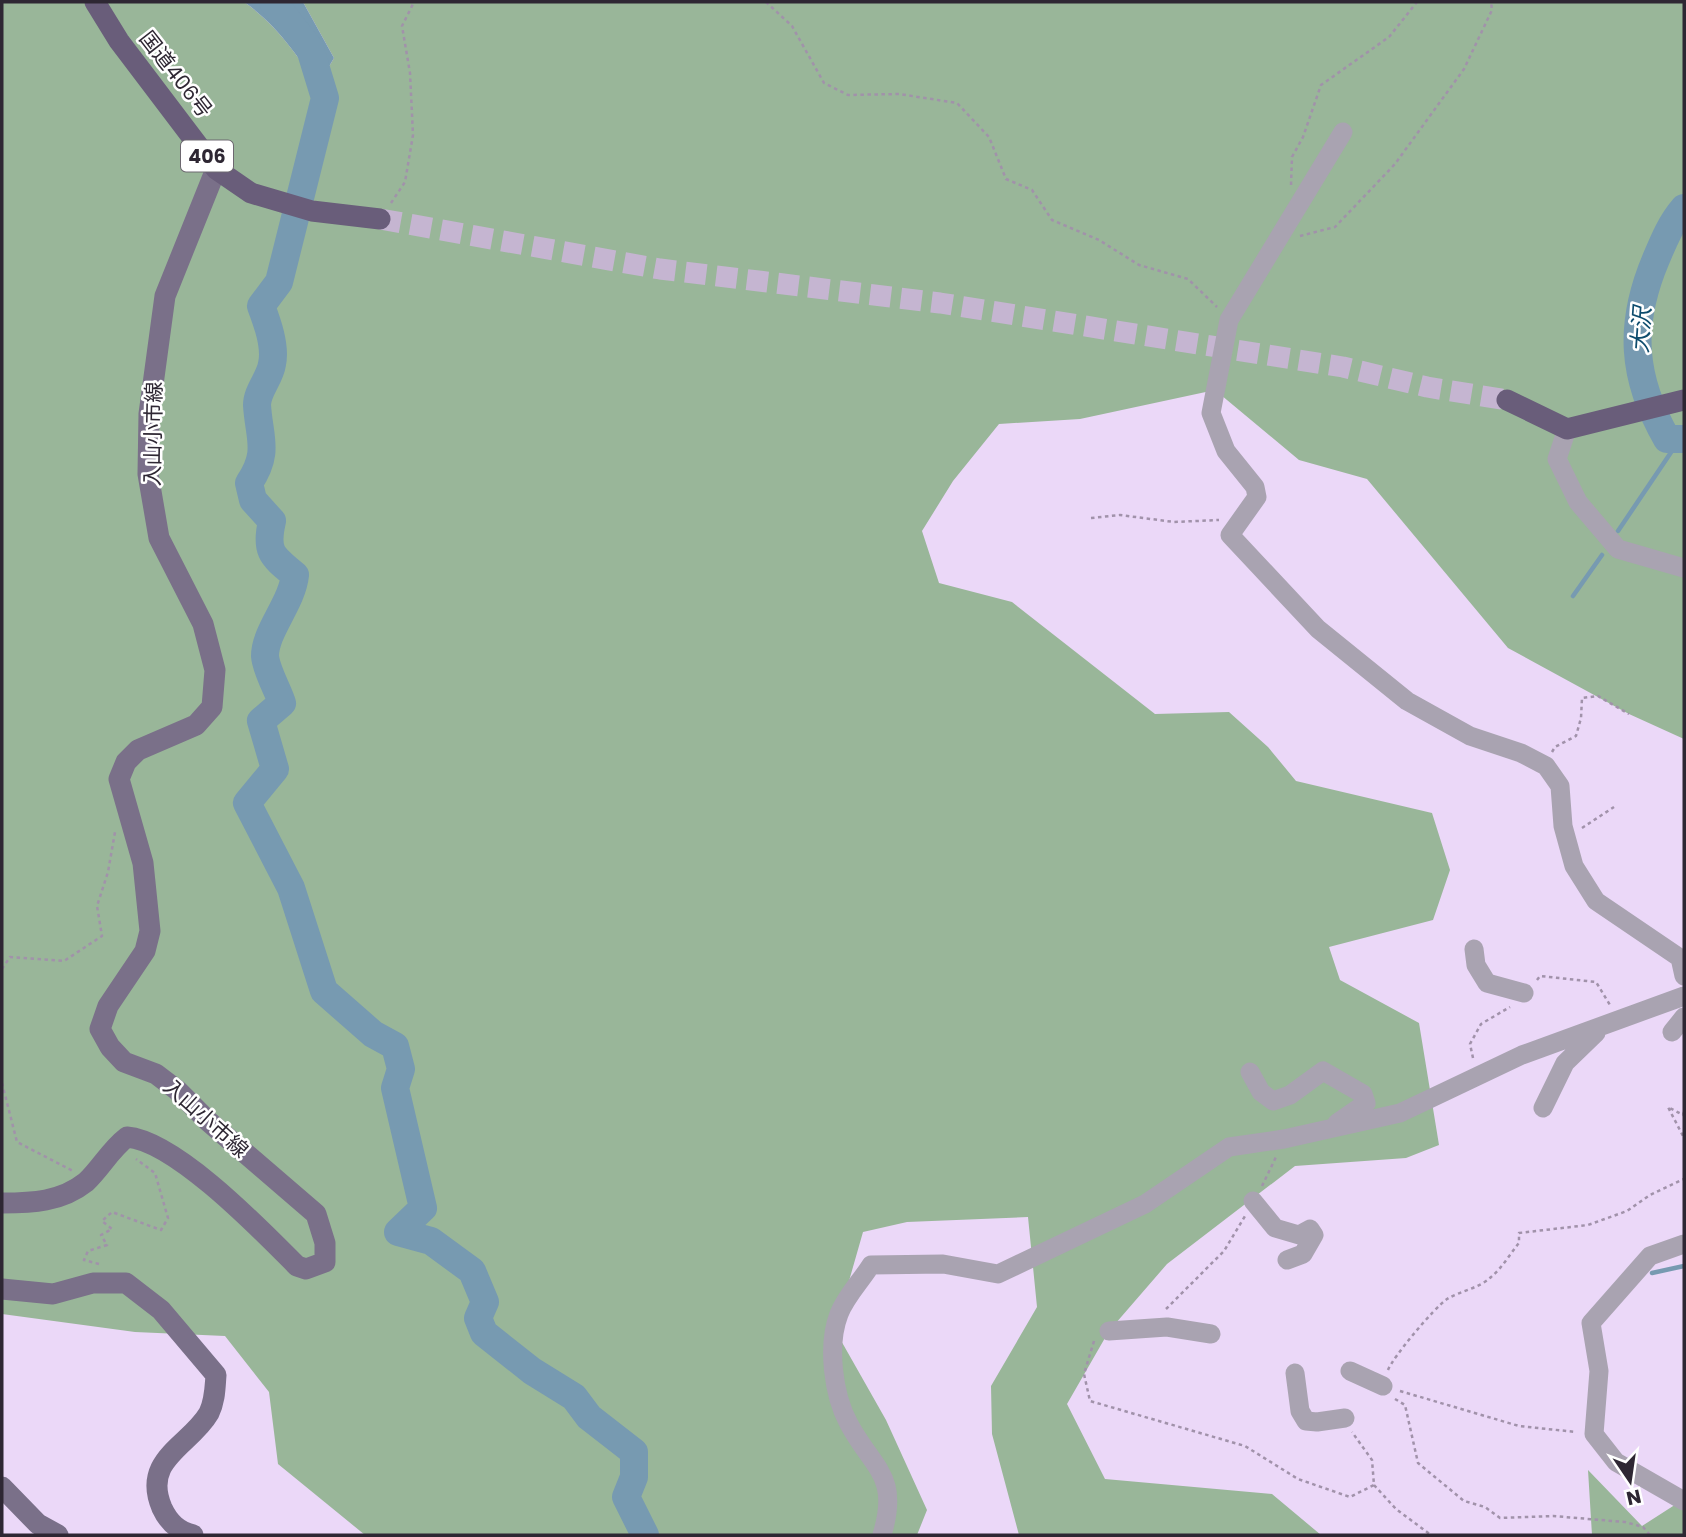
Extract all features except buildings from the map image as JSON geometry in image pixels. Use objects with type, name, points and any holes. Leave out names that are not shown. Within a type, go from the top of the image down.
[{"type":"highway","name":"国道406号","points":[[95,2],[119,41],[216,169],[251,193],[312,211],[380,219]]},
{"type":"highway","points":[[1507,400],[1567,429],[1684,400]]},
{"type":"main road","name":"入山小市線","points":[[2,1203],[34,1203],[61,1197],[86,1181],[120,1142],[127,1138],[140,1139],[174,1158],[250,1216],[297,1266],[306,1269],[325,1262],[325,1242],[316,1214],[208,1121],[177,1090],[156,1074],[124,1062],[110,1047],[100,1029],[108,1006],[145,951],[150,931],[142,863],[118,779],[125,762],[138,750],[196,725],[212,707],[215,670],[203,624],[159,538],[148,474],[149,414],[165,296],[216,169]]},
{"type":"main road","points":[[2,1289],[53,1294],[93,1283],[126,1283],[161,1310],[216,1375],[215,1396],[208,1414],[179,1443],[159,1470],[160,1503],[167,1518],[180,1532],[194,1535]]},
{"type":"main road","points":[[2,1487],[38,1524],[58,1535]]},
{"type":"street","points":[[1343,132],[1229,320],[1211,413],[1226,451],[1255,487],[1257,497],[1230,535],[1318,629],[1407,701],[1442,723],[1521,753],[1546,766],[1559,786],[1562,817],[1574,866],[1596,901],[1683,964]]},
{"type":"street","points":[[1567,429],[1557,459],[1578,502],[1618,549],[1684,568]]},
{"type":"street","points":[[1474,948],[1476,965],[1487,983],[1524,993]]},
{"type":"street","points":[[882,1535],[888,1491],[884,1476],[848,1424],[834,1369],[835,1324],[840,1311],[871,1265],[943,1264],[998,1274],[1145,1204],[1229,1147],[1400,1114],[1522,1055],[1684,996]]},
{"type":"street","points":[[1543,1108],[1565,1062],[1602,1027]]},
{"type":"street","points":[[1250,1072],[1261,1092],[1273,1101],[1290,1095],[1323,1071],[1363,1094],[1366,1103],[1327,1130]]},
{"type":"street","points":[[1254,1201],[1275,1228],[1299,1235],[1310,1230],[1314,1235],[1303,1254],[1287,1260]]},
{"type":"street","points":[[1684,1244],[1650,1256],[1591,1323],[1599,1371],[1594,1434],[1616,1462],[1684,1501]]},
{"type":"street","points":[[1109,1331],[1167,1327],[1211,1335]]},
{"type":"street","points":[[1350,1371],[1382,1386]]},
{"type":"street","points":[[1295,1373],[1300,1411],[1306,1420],[1317,1422],[1345,1418]]},
{"type":"path","points":[[380,219],[405,182],[413,135],[410,73],[402,26],[414,2]]},
{"type":"path","points":[[766,2],[792,26],[824,83],[848,95],[899,94],[957,103],[989,137],[1006,179],[1032,190],[1052,220],[1099,240],[1139,265],[1188,279],[1229,320]]},
{"type":"path","points":[[1297,209],[1290,188],[1292,157],[1303,137],[1321,85],[1389,37],[1417,2]]},
{"type":"path","points":[[1277,242],[1335,227],[1395,164],[1464,69],[1492,9],[1491,2]]},
{"type":"path","points":[[1091,518],[1120,515],[1174,522],[1240,519]]},
{"type":"path","points":[[1546,766],[1555,747],[1576,736],[1581,719],[1582,698],[1598,696],[1629,714]]},
{"type":"path","points":[[2,969],[10,957],[64,961],[102,936],[97,906],[108,872],[117,816],[125,804]]},
{"type":"path","points":[[1562,817],[1575,831],[1599,820],[1614,807]]},
{"type":"path","points":[[1480,1075],[1470,1044],[1481,1024],[1504,1014],[1540,976],[1596,982],[1611,1008],[1602,1027]]},
{"type":"path","points":[[1684,1112],[1683,1115],[1668,1107],[1684,1138]]},
{"type":"path","points":[[1650,1535],[1643,1527],[1625,1522],[1553,1516],[1500,1518],[1485,1507],[1464,1501],[1418,1463],[1405,1405],[1382,1386],[1392,1358],[1406,1346],[1432,1312],[1447,1299],[1490,1279],[1519,1243],[1518,1233],[1588,1225],[1627,1211],[1650,1195],[1684,1180]]},
{"type":"path","points":[[1374,1485],[1396,1509],[1431,1535]]},
{"type":"green space","points":[[2,2],[244,2],[277,31],[296,54],[319,91],[327,93],[324,75],[334,58],[303,2],[1684,2],[1684,739],[1629,714],[1508,648],[1367,479],[1299,460],[1215,390],[1080,419],[999,424],[953,481],[922,531],[939,583],[1012,602],[1155,714],[1229,712],[1268,747],[1296,781],[1432,813],[1450,870],[1433,920],[1329,947],[1340,980],[1419,1023],[1439,1145],[1406,1158],[1295,1166],[1167,1264],[1109,1331],[1067,1404],[1105,1479],[1272,1494],[1321,1535],[1019,1535],[992,1434],[991,1386],[1037,1307],[1028,1217],[907,1222],[863,1232],[835,1330],[886,1420],[927,1510],[917,1535],[365,1535],[278,1464],[269,1392],[225,1336],[135,1332],[2,1314]]},
{"type":"green space","points":[[1588,1470],[1642,1526],[1684,1499],[1684,1535],[1592,1535]]},
{"type":"water","points":[[244,2],[303,2],[334,58],[324,75],[327,93],[319,91],[296,54],[277,31]]},
{"type":"waterway","points":[[273,2],[310,49],[325,98],[279,282],[261,306],[270,334],[273,357],[257,405],[262,445],[259,462],[249,483],[253,500],[272,521],[269,540],[272,552],[295,575],[289,596],[266,646],[268,667],[282,703],[261,721],[275,769],[247,803],[291,888],[324,991],[373,1034],[395,1046],[401,1069],[395,1088],[423,1208],[398,1232],[431,1241],[472,1271],[485,1302],[478,1318],[484,1333],[532,1371],[574,1397],[589,1417],[634,1452],[634,1477],[626,1497],[645,1535]]},
{"type":"waterway","name":"大沢","points":[[1684,208],[1668,232],[1656,259],[1641,306],[1638,329],[1641,373],[1655,416],[1667,439],[1684,439]]},
{"type":"waterway","points":[[1618,531],[1680,439]]},
{"type":"waterway","points":[[1573,596],[1602,555]]},
{"type":"waterway","points":[[1652,1273],[1684,1266]]},
{"type":"tunnel","points":[[380,219],[660,269],[940,303],[1343,367],[1427,387],[1507,400]]}]
